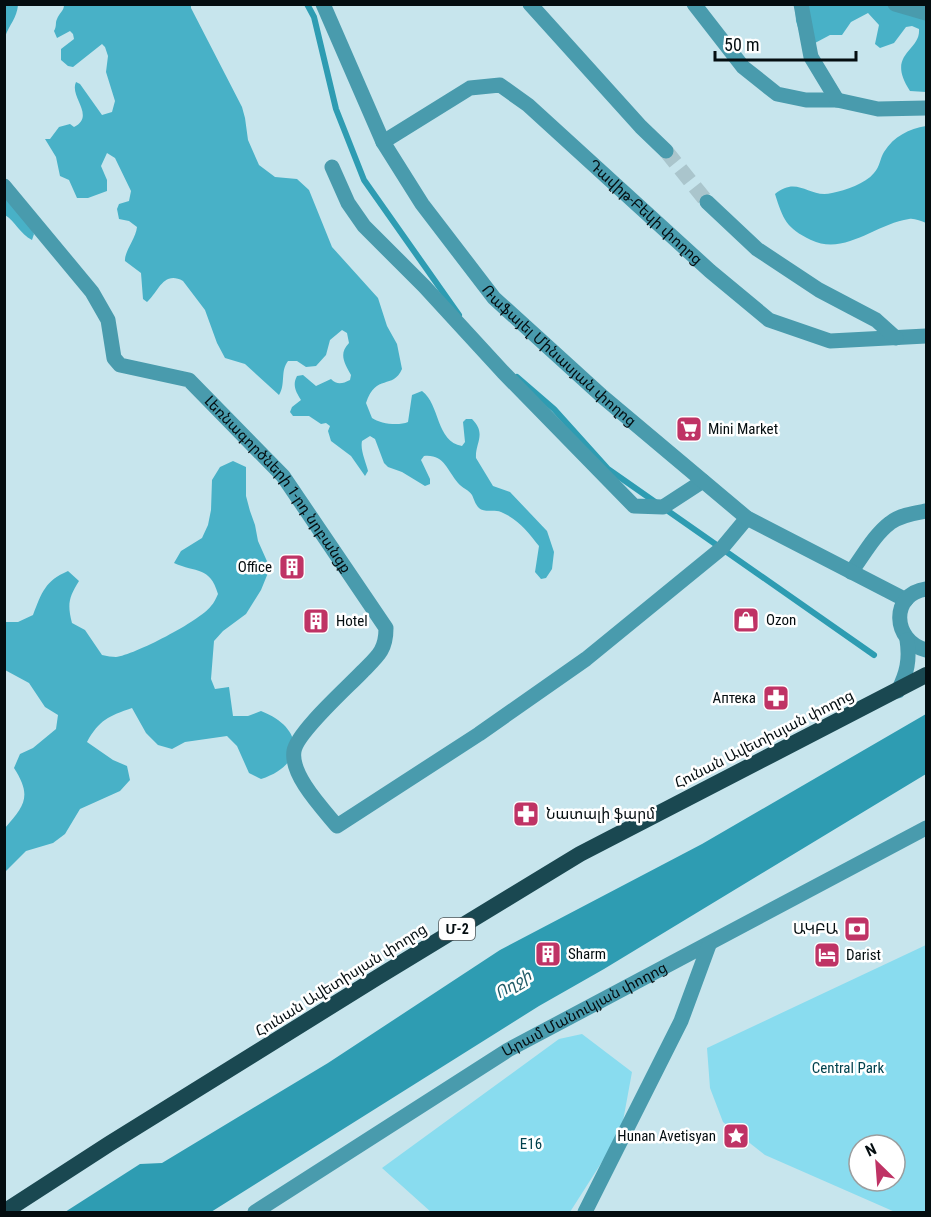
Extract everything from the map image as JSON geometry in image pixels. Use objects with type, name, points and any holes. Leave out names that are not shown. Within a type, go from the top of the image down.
[{"type":"highway","name":"Հունան Ավետիսյան փողոց","points":[[4,1212],[298,1026],[580,854],[927,675]]},
{"type":"street","name":"Ռաֆայել Մինասյան փողոց","points":[[323,4],[384,142],[422,204],[494,298],[603,397],[747,518],[906,600]]},
{"type":"street","points":[[530,4],[641,127],[666,151]]},
{"type":"street","points":[[694,4],[744,67],[777,94],[806,99],[837,100],[878,109],[927,108]]},
{"type":"street","points":[[801,4],[811,57],[837,100]]},
{"type":"street","points":[[895,4],[927,13]]},
{"type":"street","name":"Դավիթ-Բեկի փողոց","points":[[384,142],[470,88],[500,85],[528,105],[710,270],[769,320],[830,341],[927,336]]},
{"type":"street","points":[[332,167],[348,203],[364,226],[424,286],[502,372],[634,506],[663,507],[703,481]]},
{"type":"street","name":"Լեռնագործների 1-րդ նրբանցք","points":[[4,186],[92,292],[108,320],[114,358],[120,365],[189,380],[283,476],[386,628],[386,642],[376,658],[301,735],[294,752],[298,774],[310,794],[338,826],[478,734],[586,659],[722,548],[747,518]]},
{"type":"street","points":[[707,202],[757,249],[819,290],[876,320],[896,338]]},
{"type":"street","points":[[851,572],[891,522],[910,514],[927,511]]},
{"type":"street","points":[[898,691],[906,675],[910,658],[907,640],[899,620],[901,610],[906,600],[913,594],[927,589]]},
{"type":"street","points":[[907,640],[927,650]]},
{"type":"street","name":"Արամ Մանուկյան փողոց","points":[[255,1212],[508,1050],[927,828]]},
{"type":"street","points":[[585,1212],[681,1022],[709,945]]},
{"type":"green space","name":"Central Park","points":[[926,945],[926,1212],[895,1212],[852,1193],[907,1193],[907,1133],[847,1133],[847,1191],[765,1155],[723,1122],[710,1088],[707,1048]]},
{"type":"green space","name":"E16","points":[[582,1034],[632,1072],[621,1132],[570,1212],[431,1212],[382,1168],[559,1039]]},
{"type":"shaded area","points":[[5,4],[18,5],[5,37]]},
{"type":"shaded area","points":[[64,5],[191,5],[242,107],[248,140],[259,165],[275,177],[297,179],[309,190],[332,247],[378,298],[387,326],[397,344],[402,369],[394,379],[379,385],[370,394],[366,403],[372,418],[390,424],[408,422],[412,395],[422,391],[428,397],[447,438],[454,443],[462,446],[465,442],[463,422],[466,419],[472,419],[480,434],[476,458],[493,486],[510,492],[547,531],[554,552],[552,569],[546,578],[541,579],[535,572],[539,546],[527,531],[507,515],[479,508],[471,493],[458,483],[441,460],[424,456],[421,460],[430,479],[430,484],[425,486],[402,472],[388,467],[384,463],[375,439],[370,436],[362,441],[362,452],[368,471],[365,476],[351,456],[331,441],[328,431],[330,426],[326,423],[321,424],[309,416],[293,416],[290,412],[292,407],[301,400],[295,385],[297,376],[303,375],[316,386],[331,379],[340,383],[350,380],[351,375],[343,355],[349,343],[347,333],[342,330],[330,340],[326,355],[316,366],[306,367],[297,361],[288,361],[284,369],[279,395],[245,364],[225,358],[205,310],[183,281],[170,278],[147,302],[143,299],[141,273],[125,261],[137,227],[129,221],[119,219],[117,209],[119,204],[129,201],[131,191],[115,158],[107,153],[101,166],[107,180],[107,191],[88,198],[77,198],[69,180],[60,176],[56,157],[45,139],[50,139],[59,127],[70,124],[74,127],[80,123],[83,117],[76,94],[76,82],[80,84],[102,115],[112,112],[115,101],[106,72],[108,56],[102,44],[73,67],[61,60],[61,49],[74,39],[70,31],[57,38],[54,31],[56,20]]},
{"type":"shaded area","points":[[795,5],[926,5],[926,92],[910,91],[901,69],[902,61],[918,37],[919,29],[912,26],[906,27],[894,43],[880,48],[875,44],[879,25],[868,13],[851,22],[842,35],[830,35],[815,43],[803,43],[796,21]]},
{"type":"shaded area","points":[[926,126],[926,223],[909,219],[848,242],[824,244],[811,240],[787,222],[775,194],[790,187],[824,194],[855,186],[874,173],[884,152],[897,138],[908,131]]},
{"type":"shaded area","points":[[4,192],[27,220],[34,234],[32,240],[5,215]]},
{"type":"shaded area","points":[[233,461],[246,467],[246,496],[258,541],[270,568],[261,590],[246,614],[223,631],[214,641],[211,679],[215,689],[229,687],[233,716],[248,716],[261,711],[286,727],[292,736],[294,746],[292,756],[286,765],[261,779],[249,773],[237,746],[227,736],[185,742],[172,749],[158,745],[146,733],[132,708],[117,714],[100,724],[87,742],[113,760],[127,766],[130,780],[120,791],[80,809],[65,834],[53,843],[26,851],[5,872],[5,828],[24,800],[23,786],[14,768],[20,754],[33,748],[56,729],[58,715],[45,707],[29,683],[5,670],[5,622],[18,622],[33,615],[45,588],[54,579],[68,571],[79,581],[70,601],[72,623],[85,630],[102,655],[116,657],[125,655],[194,620],[214,602],[218,594],[215,585],[201,572],[174,563],[181,551],[202,538],[211,510],[212,480],[220,467]]},
{"type":"water","name":"Ողջի","points":[[926,714],[926,774],[539,1006],[211,1212],[65,1212],[140,1164],[162,1163],[328,1063],[500,950],[702,844]]},
{"type":"waterway","points":[[307,4],[314,17],[336,109],[364,180],[459,315]]},
{"type":"waterway","points":[[517,377],[554,409],[608,469],[874,655]]},
{"type":"tunnel","points":[[666,151],[707,202]]},
{"type":"place","name":"Mini Market","points":[[689,429]]},
{"type":"place","name":"Office","points":[[292,567]]},
{"type":"place","name":"Ozon","points":[[746,620]]},
{"type":"place","name":"Hotel","points":[[316,621]]},
{"type":"place","name":"Аптека","points":[[776,698]]},
{"type":"place","name":"Նատալի ֆարմ","points":[[526,814]]},
{"type":"place","name":"ԱԿԲԱ","points":[[857,929]]},
{"type":"place","name":"Sharm","points":[[548,954]]},
{"type":"place","name":"Darist","points":[[827,955]]},
{"type":"place","name":"Hunan Avetisyan","points":[[736,1136]]}]
